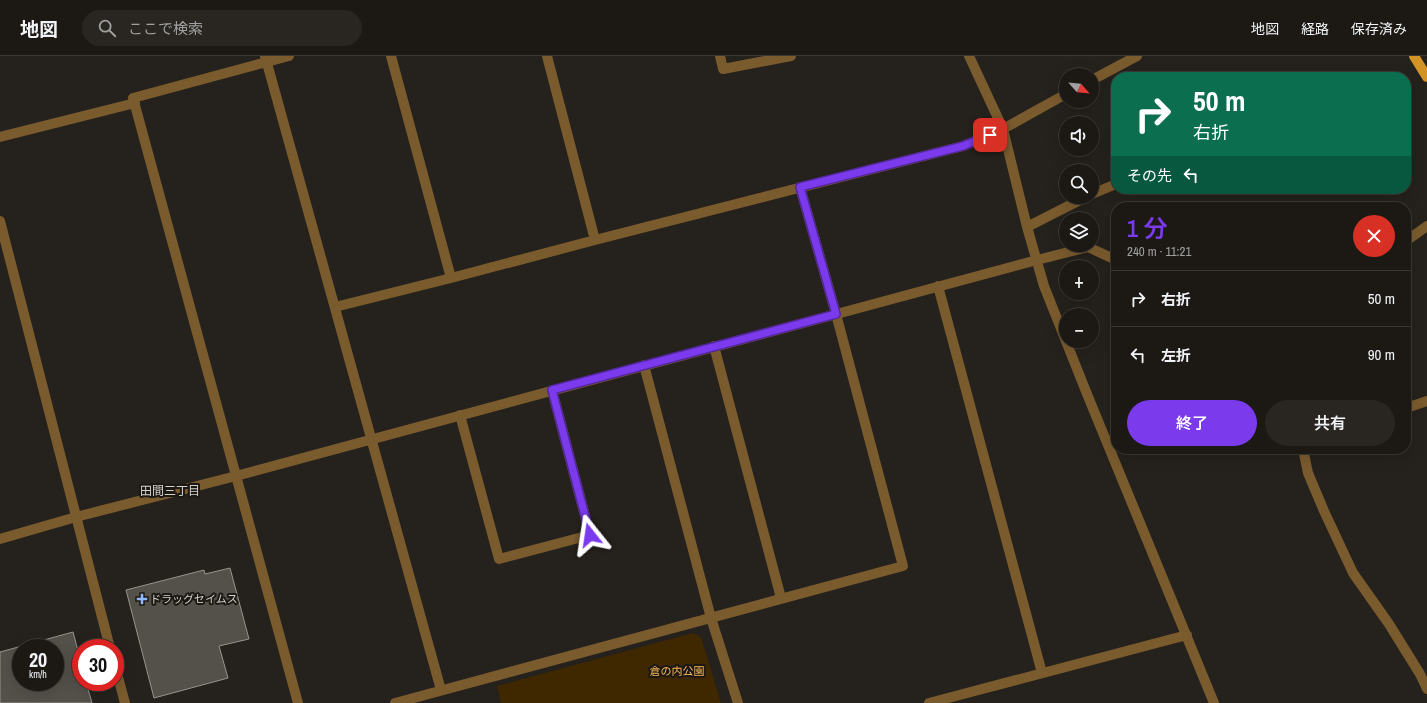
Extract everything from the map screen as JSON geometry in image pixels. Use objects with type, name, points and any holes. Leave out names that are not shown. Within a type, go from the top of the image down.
[{"type":"main road","points":[[1414,56],[1427,77]]},
{"type":"street","points":[[289,56],[266,59],[133,98],[298,703]]},
{"type":"street","points":[[391,56],[451,278]]},
{"type":"street","points":[[547,56],[595,240]]},
{"type":"street","points":[[720,56],[723,69],[792,56]]},
{"type":"street","points":[[969,56],[1003,129],[1027,227],[1044,286],[1111,452]]},
{"type":"street","points":[[1099,76],[1137,56]]},
{"type":"street","points":[[266,59],[441,690]]},
{"type":"street","points":[[335,306],[451,278],[963,146],[1003,129],[1059,98]]},
{"type":"street","points":[[0,137],[135,104]]},
{"type":"street","points":[[1099,191],[1111,186]]},
{"type":"street","points":[[394,703],[903,566],[836,314],[800,187]]},
{"type":"street","points":[[1027,227],[1072,204]]},
{"type":"street","points":[[0,221],[108,639]]},
{"type":"street","points":[[1411,237],[1427,226]]},
{"type":"street","points":[[0,539],[714,346],[1088,247],[1111,258]]},
{"type":"street","points":[[938,286],[1042,673]]},
{"type":"street","points":[[714,346],[782,598]]},
{"type":"street","points":[[644,365],[711,618],[738,703]]},
{"type":"street","points":[[460,415],[499,559],[590,535],[552,390]]},
{"type":"street","points":[[1411,406],[1427,401]]},
{"type":"street","points":[[1112,454],[1214,703]]},
{"type":"street","points":[[1304,454],[1308,473],[1324,511],[1354,573],[1397,637],[1420,674],[1427,689]]},
{"type":"street","points":[[929,703],[1187,635]]},
{"type":"street","points":[[122,691],[125,703]]},
{"type":"green space","name":"倉の内公園","points":[[693,633],[701,637],[721,703],[501,703],[497,686]]},
{"type":"building","points":[[230,568],[249,639],[219,646],[228,678],[154,698],[126,590],[204,570],[205,574]]},
{"type":"building","points":[[73,632],[75,639],[72,639],[72,691],[89,691],[92,703],[0,703],[0,652],[12,649],[12,691],[64,691],[64,639],[47,639]]},
{"type":"place","name":"ドラッグセイムス","points":[[142,599]]},
{"type":"district","name":"田間三丁目","points":[[170,491]]},
{"type":"route","points":[[590,535],[552,390],[836,314],[800,187],[963,146],[990,135]]}]
